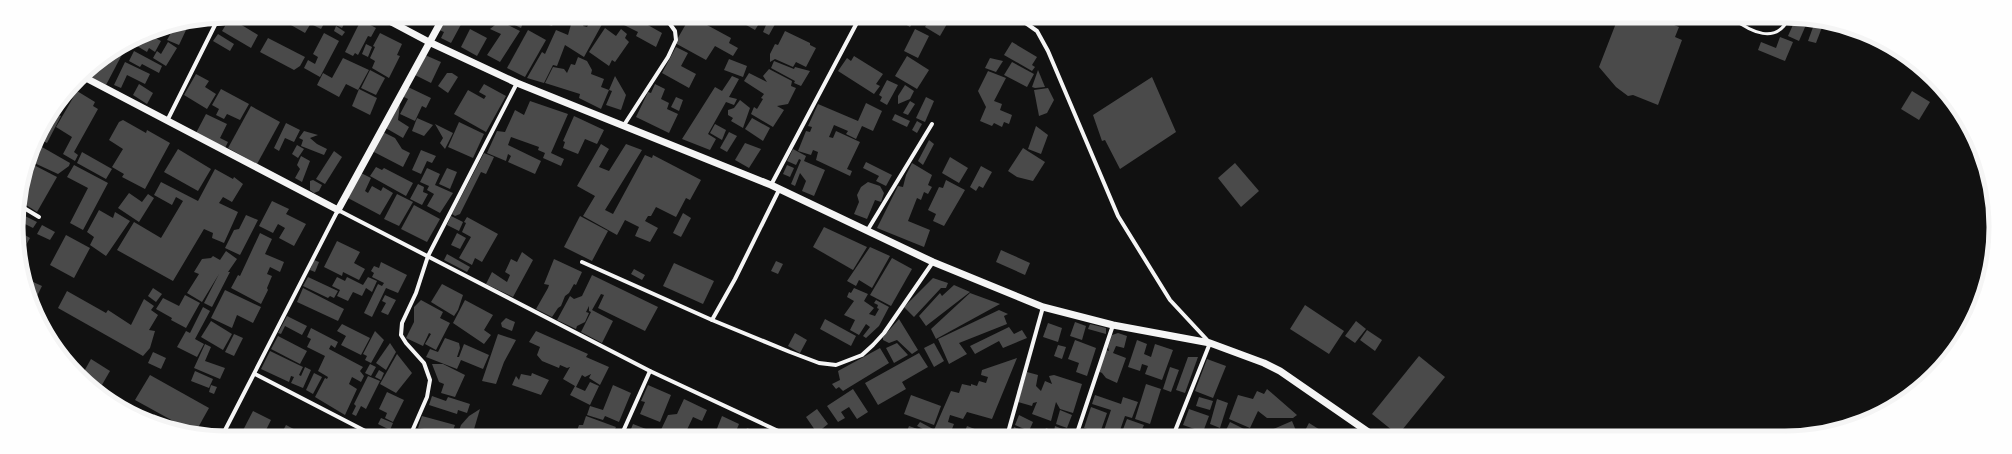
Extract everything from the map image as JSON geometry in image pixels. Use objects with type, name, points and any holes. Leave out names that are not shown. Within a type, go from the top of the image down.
[{"type":"street","points":[[167,121],[217,23]]},
{"type":"street","points":[[393,23],[429,42],[517,83],[771,185],[866,232],[933,262],[1043,307],[1113,325],[1210,343],[1264,363],[1280,371],[1365,430]]},
{"type":"street","points":[[225,431],[338,210],[440,23]]},
{"type":"street","points":[[624,125],[675,43],[675,31],[668,23]]},
{"type":"street","points":[[771,185],[857,23]]},
{"type":"street","points":[[1026,23],[1037,31],[1048,50],[1118,216],[1170,300],[1210,343]]},
{"type":"street","points":[[87,79],[650,371],[779,431]]},
{"type":"street","points":[[412,431],[427,397],[430,380],[424,363],[406,343],[401,335],[402,323],[416,293],[428,256],[517,83]]},
{"type":"street","points":[[866,232],[932,124]]},
{"type":"street","points":[[712,320],[735,279],[779,190]]},
{"type":"street","points":[[24,208],[39,217]]},
{"type":"street","points":[[582,262],[712,320],[819,363],[836,365],[862,355],[873,345],[884,332],[933,262]]},
{"type":"street","points":[[1008,431],[1043,307]]},
{"type":"street","points":[[1078,431],[1113,325]]},
{"type":"street","points":[[1175,431],[1210,343]]},
{"type":"street","points":[[623,431],[650,371]]},
{"type":"street","points":[[255,374],[366,431]]},
{"type":"lane","points":[[1739,23],[1766,35],[1775,34],[1784,28],[1786,23]]},
{"type":"building","points":[[227,23],[238,23],[258,35],[251,48],[222,31]]},
{"type":"building","points":[[287,23],[311,23],[305,33]]},
{"type":"building","points":[[314,23],[324,23],[321,29],[313,25]]},
{"type":"building","points":[[332,23],[344,23],[342,28]]},
{"type":"building","points":[[360,23],[367,23],[376,28],[371,37],[368,36],[358,55],[355,53],[353,56],[345,52]]},
{"type":"building","points":[[443,23],[462,23],[451,43],[441,38],[444,32],[439,30]]},
{"type":"building","points":[[498,23],[504,23],[520,31],[500,62],[487,55],[501,34],[490,29]]},
{"type":"building","points":[[510,23],[523,23],[521,28]]},
{"type":"building","points":[[543,23],[554,23],[552,26]]},
{"type":"building","points":[[571,23],[584,23],[583,26],[587,27],[589,23],[603,23],[584,57],[565,45],[557,66],[553,65],[544,83],[527,78],[542,52],[545,54],[556,30],[568,35]]},
{"type":"building","points":[[620,23],[644,23],[662,33],[656,47],[636,36],[638,32]]},
{"type":"building","points":[[687,23],[708,23],[707,25],[731,38],[729,43],[738,48],[733,56],[715,46],[706,60],[675,43]]},
{"type":"building","points":[[743,23],[759,23],[755,30]]},
{"type":"building","points":[[763,23],[776,23],[769,35],[763,32],[766,25]]},
{"type":"building","points":[[903,23],[912,23],[910,27]]},
{"type":"building","points":[[927,23],[948,23],[940,36],[925,27]]},
{"type":"building","points":[[1616,23],[1669,23],[1679,27],[1675,37],[1682,40],[1658,105],[1633,95],[1628,96],[1616,87],[1599,67]]},
{"type":"building","points":[[1794,23],[1806,24],[1799,41],[1788,36]]},
{"type":"building","points":[[1814,25],[1822,27],[1816,43],[1808,41]]},
{"type":"building","points":[[336,26],[345,32],[342,36],[334,31]]},
{"type":"building","points":[[187,28],[179,45],[167,40],[172,31]]},
{"type":"building","points":[[605,28],[616,36],[621,29],[627,34],[625,38],[629,42],[615,62],[612,60],[609,66],[589,52]]},
{"type":"building","points":[[470,29],[487,38],[477,56],[461,47]]},
{"type":"building","points":[[915,29],[929,36],[918,58],[904,51]]},
{"type":"building","points":[[528,30],[546,40],[525,77],[507,68]]},
{"type":"building","points":[[785,31],[810,43],[810,45],[816,48],[806,67],[796,62],[793,67],[775,59],[770,62],[770,54],[775,44],[778,45]]},
{"type":"building","points":[[324,33],[339,41],[320,77],[304,68],[308,60],[315,64],[318,57],[313,54]]},
{"type":"building","points":[[380,33],[402,44],[397,55],[400,56],[389,78],[372,68],[375,61],[370,58],[375,47],[373,46]]},
{"type":"building","points":[[218,34],[234,44],[230,51],[213,41]]},
{"type":"building","points":[[154,37],[161,41],[155,52],[149,48],[147,52],[137,46],[138,43],[143,42],[145,43],[147,40]]},
{"type":"building","points":[[1780,37],[1793,42],[1785,61],[1758,50],[1761,42],[1776,48]]},
{"type":"building","points":[[268,38],[305,57],[300,66],[294,70],[260,52]]},
{"type":"building","points":[[168,42],[177,48],[166,66],[153,58],[157,51],[161,54]]},
{"type":"building","points":[[1012,42],[1037,57],[1032,65],[1035,67],[1032,71],[1004,55]]},
{"type":"building","points":[[366,44],[372,47],[368,57],[362,54]]},
{"type":"building","points":[[676,47],[688,53],[681,66],[696,74],[689,88],[662,73]]},
{"type":"building","points":[[124,51],[106,85],[90,76]]},
{"type":"building","points":[[134,51],[162,66],[159,73],[142,64],[140,67],[129,61]]},
{"type":"building","points":[[425,55],[441,62],[431,83],[415,75]]},
{"type":"building","points":[[854,56],[883,74],[876,84],[880,86],[874,94],[838,71],[847,58],[851,61]]},
{"type":"building","points":[[907,56],[929,70],[917,89],[895,76]]},
{"type":"building","points":[[578,57],[587,61],[592,70],[591,74],[604,79],[601,87],[609,90],[601,109],[579,98],[580,94],[545,83],[553,67],[564,69],[567,73],[571,64],[575,65]]},
{"type":"building","points":[[343,58],[369,70],[358,90],[346,84],[339,97],[317,85],[323,73],[332,78]]},
{"type":"building","points":[[990,58],[1003,61],[996,72],[985,68]]},
{"type":"building","points":[[729,59],[747,66],[743,77],[724,70]]},
{"type":"building","points":[[774,61],[794,69],[795,67],[810,71],[801,86],[794,83],[795,81],[771,68]]},
{"type":"building","points":[[125,62],[150,74],[145,84],[127,75],[121,88],[114,85]]},
{"type":"building","points":[[1012,62],[1034,74],[1027,87],[1004,75]]},
{"type":"building","points":[[769,69],[792,81],[791,86],[796,88],[788,104],[777,106],[784,110],[773,127],[751,114],[754,107],[757,109],[763,99],[761,98],[764,94],[744,81],[749,73],[767,82],[763,76]]},
{"type":"building","points":[[370,70],[385,78],[376,95],[361,88]]},
{"type":"building","points":[[1038,70],[1045,87],[1032,87]]},
{"type":"building","points":[[988,71],[1006,78],[994,101],[1002,104],[1000,110],[1012,115],[1009,124],[1004,122],[1002,127],[994,123],[992,126],[980,121],[986,107],[978,91]]},
{"type":"building","points":[[447,73],[452,73],[458,77],[448,93],[438,86]]},
{"type":"building","points":[[196,74],[209,81],[205,87],[216,94],[207,109],[184,95]]},
{"type":"building","points":[[615,76],[626,95],[621,110],[606,105],[612,91],[609,90]]},
{"type":"building","points":[[732,76],[739,79],[729,97],[737,99],[734,105],[726,102],[708,134],[716,139],[710,150],[682,139],[715,87],[722,91]]},
{"type":"building","points":[[1152,77],[1176,132],[1120,169],[1105,140],[1102,141],[1093,115]]},
{"type":"building","points":[[887,80],[898,85],[887,105],[880,101],[882,97],[879,95]]},
{"type":"building","points":[[139,84],[153,93],[147,104],[133,95]]},
{"type":"building","points":[[484,84],[506,96],[486,132],[454,114],[468,90],[484,99],[486,96],[479,92]]},
{"type":"building","points":[[655,84],[665,89],[661,99],[669,103],[667,109],[678,114],[669,133],[636,117],[648,92],[651,93]]},
{"type":"building","points":[[905,85],[914,91],[910,99],[898,104],[898,96]]},
{"type":"building","points":[[408,87],[431,98],[426,108],[422,106],[415,121],[400,114],[408,99],[402,96]]},
{"type":"building","points":[[1048,88],[1054,100],[1047,113],[1039,116],[1034,90]]},
{"type":"building","points":[[221,89],[249,104],[240,120],[227,114],[224,119],[216,115],[219,109],[212,105]]},
{"type":"building","points":[[359,89],[377,98],[370,115],[352,106]]},
{"type":"building","points":[[77,91],[95,102],[93,106],[98,109],[74,152],[78,155],[75,161],[63,154],[72,137],[56,127]]},
{"type":"building","points":[[1912,91],[1930,102],[1919,120],[1901,109]]},
{"type":"building","points":[[676,97],[683,100],[679,111],[671,107]]},
{"type":"building","points":[[926,97],[934,101],[925,122],[916,118]]},
{"type":"building","points":[[740,100],[750,108],[743,128],[731,121],[733,118],[728,115],[728,110],[734,108]]},
{"type":"building","points":[[530,101],[568,114],[551,153],[564,159],[561,166],[543,158],[545,153],[538,150],[539,147],[511,137],[508,145],[541,161],[535,174],[508,162],[511,156],[508,154],[506,161],[487,153],[497,131],[505,132],[515,110],[524,115]]},
{"type":"building","points":[[910,101],[915,104],[908,115],[903,113]]},
{"type":"building","points":[[866,103],[882,111],[873,131],[862,126],[856,139],[846,134],[848,131],[834,125],[829,137],[833,138],[836,131],[860,142],[847,169],[852,171],[850,176],[816,160],[818,152],[813,150],[811,155],[798,151],[806,131],[810,132],[812,127],[808,126],[818,104],[858,121]]},
{"type":"building","points":[[400,104],[398,120],[409,127],[403,138],[384,127]]},
{"type":"building","points":[[251,106],[280,122],[257,164],[228,148]]},
{"type":"building","points":[[57,114],[61,116],[47,143],[42,141]]},
{"type":"building","points":[[206,114],[227,124],[220,138],[228,142],[225,148],[196,133]]},
{"type":"building","points":[[895,114],[910,121],[907,127],[892,120]]},
{"type":"building","points":[[574,116],[604,130],[597,144],[585,139],[578,154],[563,148],[565,142],[563,141]]},
{"type":"building","points":[[417,118],[433,125],[424,136],[412,131]]},
{"type":"building","points":[[752,118],[770,128],[763,141],[745,129]]},
{"type":"building","points":[[123,120],[146,133],[147,130],[170,143],[145,189],[122,177],[124,174],[112,167],[123,149],[109,140],[119,122]]},
{"type":"building","points":[[917,121],[922,124],[917,133],[912,130]]},
{"type":"building","points":[[459,122],[484,134],[473,158],[448,147]]},
{"type":"building","points":[[286,123],[300,130],[294,142],[285,138],[279,151],[274,148]]},
{"type":"building","points":[[435,124],[453,133],[445,149],[440,143],[443,138]]},
{"type":"building","points":[[715,124],[726,130],[722,140],[710,133]]},
{"type":"building","points":[[1036,126],[1048,135],[1041,154],[1028,149]]},
{"type":"building","points":[[304,131],[318,135],[310,138],[317,144],[327,149],[324,155],[301,146],[303,140],[299,138]]},
{"type":"building","points":[[383,132],[395,138],[402,149],[410,153],[403,167],[372,151]]},
{"type":"building","points":[[729,132],[737,136],[727,152],[720,148]]},
{"type":"building","points":[[929,140],[934,144],[923,165],[918,161]]},
{"type":"building","points":[[745,143],[761,149],[749,168],[735,160]]},
{"type":"building","points":[[601,144],[609,149],[599,167],[609,171],[626,144],[642,150],[605,210],[613,214],[645,155],[652,158],[653,155],[701,180],[690,200],[686,198],[676,217],[656,207],[651,216],[648,216],[645,221],[658,228],[650,242],[635,236],[639,227],[625,220],[617,235],[583,216],[595,196],[577,186]]},
{"type":"building","points":[[297,145],[304,149],[298,158],[292,154]]},
{"type":"building","points":[[40,146],[70,163],[69,166],[58,174],[34,163]]},
{"type":"building","points":[[1023,148],[1045,162],[1033,181],[1017,177],[1008,171]]},
{"type":"building","points":[[178,149],[211,169],[198,191],[164,172]]},
{"type":"building","points":[[793,149],[806,156],[804,161],[825,170],[814,196],[802,191],[806,181],[800,173],[795,186],[791,184],[801,160],[799,159],[796,165],[787,161]]},
{"type":"building","points":[[421,150],[436,156],[432,163],[427,161],[421,174],[412,170]]},
{"type":"building","points":[[334,151],[342,157],[325,184],[316,179]]},
{"type":"building","points":[[82,152],[112,169],[106,179],[77,163]]},
{"type":"building","points":[[484,153],[494,157],[486,174],[481,172],[460,214],[455,216],[452,214]]},
{"type":"building","points":[[301,156],[310,161],[302,182],[295,178],[300,169],[297,165]]},
{"type":"building","points":[[950,157],[968,168],[959,183],[942,173]]},
{"type":"building","points":[[866,162],[892,175],[886,186],[876,181],[879,176],[863,168]]},
{"type":"building","points":[[912,163],[932,175],[928,185],[932,187],[928,194],[924,192],[921,200],[917,198],[908,221],[930,230],[924,247],[877,228],[898,186],[903,187],[906,175]]},
{"type":"building","points":[[1235,163],[1259,191],[1241,207],[1218,178]]},
{"type":"building","points":[[33,165],[57,177],[37,212],[24,204]]},
{"type":"building","points":[[74,165],[108,183],[83,230],[70,223],[88,188],[67,177]]},
{"type":"building","points":[[787,165],[794,168],[790,177],[783,174]]},
{"type":"building","points":[[981,166],[992,172],[983,188],[979,186],[976,191],[970,187]]},
{"type":"building","points":[[376,167],[382,170],[384,168],[413,183],[406,196],[370,176]]},
{"type":"building","points":[[427,168],[440,174],[435,185],[453,193],[440,213],[427,206],[434,194],[427,190],[429,186],[420,182]]},
{"type":"building","points":[[447,168],[457,172],[450,189],[439,184]]},
{"type":"building","points":[[215,169],[233,179],[234,177],[243,184],[232,202],[223,197],[219,203],[238,212],[224,243],[212,238],[213,233],[204,229],[173,281],[117,250],[134,222],[161,238],[183,201],[176,197],[172,205],[154,195],[161,182],[198,201]]},
{"type":"building","points":[[361,173],[371,178],[365,191],[368,193],[372,186],[381,191],[383,187],[393,193],[380,215],[348,198]]},
{"type":"building","points":[[313,180],[322,185],[319,191],[314,193],[310,190],[310,181]]},
{"type":"building","points":[[946,180],[965,190],[944,226],[933,221],[936,214],[928,210],[939,187],[943,188]]},
{"type":"building","points":[[868,182],[880,186],[884,193],[881,202],[875,200],[867,219],[854,214],[859,202],[857,195],[861,187]]},
{"type":"building","points":[[418,184],[424,187],[423,192],[428,194],[422,205],[410,199]]},
{"type":"building","points":[[129,193],[142,202],[148,194],[154,198],[139,222],[118,208]]},
{"type":"building","points":[[397,194],[413,202],[399,226],[384,219]]},
{"type":"building","points":[[272,201],[289,209],[286,214],[306,224],[294,246],[279,238],[285,228],[278,224],[273,233],[259,226]]},
{"type":"building","points":[[414,205],[440,219],[427,242],[401,229]]},
{"type":"building","points":[[99,210],[113,218],[115,212],[130,221],[106,256],[90,245],[94,237],[87,232]]},
{"type":"building","points":[[683,213],[691,218],[681,237],[673,233]]},
{"type":"building","points":[[23,215],[37,222],[33,228],[23,223]]},
{"type":"building","points":[[246,215],[258,220],[240,255],[225,248],[234,230],[239,229]]},
{"type":"building","points":[[451,216],[463,222],[459,231],[447,225]]},
{"type":"building","points":[[580,216],[608,231],[592,261],[564,247]]},
{"type":"building","points":[[467,217],[498,234],[482,262],[475,258],[472,265],[459,258],[471,237],[462,232],[466,223],[464,222]]},
{"type":"building","points":[[42,225],[55,232],[50,240],[37,234]]},
{"type":"building","points":[[824,227],[867,247],[853,270],[813,247]]},
{"type":"building","points":[[260,233],[272,239],[265,254],[284,262],[280,272],[270,267],[267,274],[272,276],[267,288],[268,290],[261,304],[231,288],[238,275],[240,276]]},
{"type":"building","points":[[457,233],[466,238],[460,249],[451,245]]},
{"type":"building","points":[[23,234],[30,238],[24,248]]},
{"type":"building","points":[[66,235],[90,248],[74,278],[50,265]]},
{"type":"building","points":[[337,241],[360,252],[354,263],[365,269],[359,280],[343,272],[342,276],[324,267]]},
{"type":"building","points":[[870,247],[890,256],[872,288],[859,280],[856,286],[847,281]]},
{"type":"building","points":[[1001,250],[1030,263],[1025,275],[996,262]]},
{"type":"building","points":[[226,251],[237,259],[228,272],[230,272],[212,307],[204,303],[219,274],[202,302],[187,293],[199,274],[194,272],[202,259],[211,258],[213,256],[220,260]]},
{"type":"building","points":[[522,252],[533,260],[513,297],[486,284],[492,272],[507,282],[510,275],[505,272],[511,259],[517,262]]},
{"type":"building","points":[[447,254],[470,267],[467,272],[444,260]]},
{"type":"building","points":[[892,258],[912,269],[891,306],[870,295]]},
{"type":"building","points":[[554,259],[582,272],[576,285],[574,284],[569,293],[565,296],[561,306],[552,317],[536,309],[548,288],[549,285],[544,284]]},
{"type":"building","points":[[314,260],[319,262],[315,272],[310,270]]},
{"type":"building","points":[[776,261],[783,264],[778,274],[771,271]]},
{"type":"building","points":[[381,262],[407,275],[398,293],[386,288],[372,317],[364,313],[378,284],[382,286],[384,283],[372,277],[374,273],[371,271],[374,266],[379,268]]},
{"type":"building","points":[[674,263],[714,281],[703,304],[663,286]]},
{"type":"building","points":[[27,267],[32,279],[30,280]]},
{"type":"building","points":[[634,269],[645,275],[642,280],[631,274]]},
{"type":"building","points":[[592,275],[658,307],[645,331],[598,308],[604,295],[601,294],[592,310],[613,321],[602,343],[581,332],[591,312],[589,311],[589,306],[586,312],[589,313],[585,322],[577,326],[576,329],[557,320],[570,296],[574,299],[582,296]]},
{"type":"building","points":[[308,277],[338,291],[334,298],[330,296],[328,298],[303,286]]},
{"type":"building","points":[[337,277],[345,281],[347,277],[363,285],[368,277],[377,281],[372,292],[366,288],[362,296],[353,292],[348,301],[337,296],[340,290],[332,286]]},
{"type":"building","points":[[933,278],[948,283],[946,288],[941,288],[914,317],[904,307]]},
{"type":"building","points":[[31,282],[42,286],[37,296],[35,295]]},
{"type":"building","points":[[442,284],[463,295],[458,310],[454,316],[431,302]]},
{"type":"building","points":[[954,285],[970,292],[926,326],[919,316],[940,293],[942,296]]},
{"type":"building","points":[[153,288],[162,294],[156,302],[148,296]]},
{"type":"building","points":[[303,288],[344,309],[338,321],[297,302]]},
{"type":"building","points":[[854,288],[868,294],[864,301],[874,308],[869,314],[875,316],[879,309],[877,308],[878,305],[874,303],[876,300],[889,307],[879,326],[866,338],[863,336],[870,327],[866,324],[859,335],[850,330],[855,320],[844,315],[854,301],[847,297],[849,292],[851,293]]},
{"type":"building","points":[[225,290],[261,307],[253,323],[237,315],[232,328],[211,318]]},
{"type":"building","points":[[67,291],[106,313],[108,310],[131,325],[144,299],[154,306],[151,310],[158,315],[149,330],[155,331],[150,348],[143,356],[58,308]]},
{"type":"building","points":[[970,293],[1000,304],[936,339],[931,329]]},
{"type":"building","points":[[185,295],[200,303],[186,328],[171,320],[172,318],[156,309],[163,298],[179,306]]},
{"type":"building","points":[[385,295],[396,300],[388,315],[381,312],[386,303],[382,301]]},
{"type":"building","points":[[421,300],[443,312],[440,318],[450,323],[436,350],[425,344],[431,334],[429,333],[423,346],[406,338],[414,322],[414,307]]},
{"type":"building","points":[[465,300],[493,315],[484,330],[491,335],[484,344],[453,323]]},
{"type":"building","points":[[1305,305],[1344,331],[1329,354],[1290,329]]},
{"type":"building","points":[[203,307],[210,311],[195,339],[204,344],[197,357],[177,347],[186,331],[190,333]]},
{"type":"building","points":[[999,310],[1008,314],[1004,316],[1007,324],[959,343],[967,354],[949,364],[938,339]]},
{"type":"building","points":[[287,316],[307,326],[302,335],[285,326],[281,334],[278,333]]},
{"type":"building","points":[[506,318],[515,322],[512,331],[502,327],[501,323]]},
{"type":"building","points":[[825,319],[856,336],[851,346],[820,329]]},
{"type":"building","points":[[899,319],[918,350],[912,354],[897,340],[889,343],[883,340],[883,337]]},
{"type":"building","points":[[211,321],[232,334],[223,350],[201,337]]},
{"type":"building","points":[[1356,321],[1366,329],[1355,343],[1345,336]]},
{"type":"building","points":[[1075,322],[1086,326],[1082,340],[1070,336]]},
{"type":"building","points":[[1048,323],[1062,328],[1058,342],[1043,337]]},
{"type":"building","points":[[342,324],[370,338],[361,355],[341,345],[346,336],[337,331]]},
{"type":"building","points":[[1090,324],[1106,328],[1106,334],[1088,329]]},
{"type":"building","points":[[1009,327],[1014,334],[1022,330],[1027,338],[1003,348],[999,341],[975,354],[970,346]]},
{"type":"building","points":[[311,328],[338,342],[335,348],[331,345],[329,349],[363,367],[360,371],[364,376],[361,382],[352,377],[349,384],[357,389],[345,415],[315,397],[325,378],[327,379],[328,377],[318,371],[325,356],[307,347],[311,339],[307,337]]},
{"type":"building","points":[[1367,330],[1382,340],[1375,351],[1360,340]]},
{"type":"building","points":[[375,331],[384,340],[371,363],[365,360],[367,356],[363,354]]},
{"type":"building","points":[[536,331],[588,354],[586,357],[609,367],[600,385],[589,378],[591,374],[585,377],[582,375],[576,387],[585,391],[590,382],[599,386],[590,405],[570,395],[575,386],[563,379],[570,367],[567,368],[560,365],[559,368],[542,361],[537,355],[540,347],[529,342]]},
{"type":"building","points":[[795,333],[807,340],[800,353],[788,346]]},
{"type":"building","points":[[1118,333],[1127,336],[1124,348],[1116,346],[1113,353],[1126,358],[1117,383],[1106,378],[1098,371],[1106,350],[1109,351],[1108,347],[1112,335]]},
{"type":"building","points":[[234,334],[243,338],[234,356],[225,352]]},
{"type":"building","points":[[498,334],[516,340],[504,362],[496,384],[482,381]]},
{"type":"building","points":[[278,336],[307,351],[300,364],[271,349]]},
{"type":"building","points":[[445,338],[459,343],[460,348],[457,357],[459,357],[464,344],[489,355],[483,369],[461,360],[457,369],[426,357],[430,349],[438,352]]},
{"type":"building","points":[[1075,340],[1096,348],[1087,376],[1076,372],[1079,363],[1068,359]]},
{"type":"building","points":[[1137,340],[1147,344],[1144,354],[1151,357],[1155,344],[1173,350],[1162,380],[1145,374],[1148,366],[1142,364],[1140,371],[1128,367]]},
{"type":"building","points":[[390,343],[396,352],[386,370],[376,363]]},
{"type":"building","points":[[897,343],[908,355],[894,363],[886,348]]},
{"type":"building","points":[[934,343],[944,361],[934,367],[924,348]]},
{"type":"building","points":[[205,344],[211,347],[205,361],[225,368],[220,379],[194,368]]},
{"type":"building","points":[[1058,345],[1066,347],[1062,359],[1054,356]]},
{"type":"building","points":[[880,348],[889,363],[843,391],[839,387],[836,389],[832,384],[840,380],[838,371]]},
{"type":"building","points":[[270,351],[303,367],[299,375],[301,376],[305,367],[311,370],[303,388],[291,383],[294,377],[291,376],[289,382],[261,369]]},
{"type":"building","points":[[153,352],[166,358],[161,369],[148,363]]},
{"type":"building","points":[[919,353],[928,367],[902,382],[906,389],[878,405],[865,383]]},
{"type":"building","points":[[397,354],[412,373],[396,393],[380,384]]},
{"type":"building","points":[[1419,356],[1445,377],[1401,431],[1393,431],[1372,414]]},
{"type":"building","points":[[1188,357],[1198,357],[1185,393],[1176,390]]},
{"type":"building","points":[[1017,358],[992,419],[967,412],[963,419],[950,415],[948,422],[954,424],[951,431],[934,430],[951,391],[959,393],[962,384],[977,386],[979,381],[986,383],[988,377],[981,375],[982,370]]},
{"type":"building","points":[[91,359],[110,371],[101,387],[84,372]]},
{"type":"building","points":[[1207,359],[1226,366],[1213,398],[1195,391]]},
{"type":"building","points":[[370,364],[376,367],[371,376],[365,373]]},
{"type":"building","points":[[432,364],[443,364],[465,375],[455,397],[441,393],[444,384],[439,382]]},
{"type":"building","points":[[1170,367],[1179,370],[1171,392],[1163,389]]},
{"type":"building","points":[[379,370],[384,373],[381,380],[375,377]]},
{"type":"building","points":[[195,371],[213,379],[209,388],[191,381]]},
{"type":"building","points":[[1027,372],[1038,375],[1036,386],[1041,391],[1045,381],[1052,384],[1049,376],[1054,375],[1082,384],[1073,413],[1060,409],[1056,402],[1051,421],[1032,414],[1037,402],[1033,403],[1032,406],[1018,402]]},
{"type":"building","points":[[314,373],[322,377],[313,394],[306,390]]},
{"type":"building","points":[[532,373],[549,380],[541,395],[512,385],[516,376],[519,380],[521,374],[531,376]]},
{"type":"building","points":[[150,375],[209,408],[197,429],[182,426],[135,400]]},
{"type":"building","points":[[368,376],[380,381],[366,409],[361,406],[356,416],[352,414],[356,406],[354,404]]},
{"type":"building","points":[[1146,384],[1161,389],[1150,424],[1135,419]]},
{"type":"building","points":[[211,385],[217,387],[214,394],[209,392]]},
{"type":"building","points":[[613,385],[631,393],[619,422],[605,416],[603,420],[587,415],[590,406],[603,410]]},
{"type":"building","points":[[648,385],[671,395],[660,422],[640,414],[645,402],[641,401]]},
{"type":"building","points":[[853,389],[868,412],[857,419],[849,407],[841,412],[845,418],[838,422],[827,406]]},
{"type":"building","points":[[1267,389],[1297,415],[1293,418],[1267,418],[1258,411],[1250,428],[1229,419],[1238,395],[1253,399],[1257,391],[1264,394]]},
{"type":"building","points":[[387,392],[404,400],[393,422],[385,418],[387,413],[379,409]]},
{"type":"building","points":[[911,395],[941,406],[934,425],[904,414]]},
{"type":"building","points":[[1095,395],[1121,404],[1123,397],[1138,402],[1132,418],[1125,416],[1120,431],[1104,431],[1111,410],[1092,404]]},
{"type":"building","points":[[432,396],[446,401],[448,397],[470,404],[467,413],[458,410],[457,414],[429,405]]},
{"type":"building","points":[[1199,397],[1213,401],[1210,410],[1196,406]]},
{"type":"building","points":[[684,399],[707,410],[702,421],[693,417],[686,431],[660,431],[668,415],[677,414]]},
{"type":"building","points":[[1217,399],[1228,403],[1220,428],[1210,424]]},
{"type":"building","points":[[1091,407],[1107,413],[1101,431],[1094,431],[1084,428]]},
{"type":"building","points":[[480,409],[473,431],[459,431],[461,425],[469,416]]},
{"type":"building","points":[[817,409],[828,424],[819,431],[816,431],[806,417]]},
{"type":"building","points":[[1189,409],[1209,416],[1203,431],[1183,425]]},
{"type":"building","points":[[1060,410],[1072,415],[1067,428],[1056,424]]},
{"type":"building","points":[[253,411],[271,420],[266,431],[243,431]]},
{"type":"building","points":[[154,414],[168,422],[161,420],[153,417]]},
{"type":"building","points":[[1019,415],[1033,422],[1029,431],[1015,425]]},
{"type":"building","points":[[422,416],[455,425],[453,431],[423,431],[424,429],[418,428]]},
{"type":"building","points":[[586,416],[616,427],[614,431],[577,431],[579,425],[583,425]]},
{"type":"building","points":[[722,416],[739,424],[736,431],[716,431]]},
{"type":"building","points":[[381,418],[393,423],[390,430],[378,424]]},
{"type":"building","points":[[1127,419],[1144,425],[1141,431],[1122,431]]},
{"type":"building","points":[[1292,421],[1296,431],[1269,431]]},
{"type":"building","points":[[920,422],[933,429],[927,431],[917,426]]},
{"type":"building","points":[[1230,422],[1248,431],[1226,431]]},
{"type":"building","points":[[1309,423],[1322,431],[1305,431]]},
{"type":"building","points":[[633,424],[651,431],[630,431]]},
{"type":"building","points":[[286,425],[297,431],[283,431]]},
{"type":"building","points":[[909,426],[923,431],[907,431]]},
{"type":"building","points":[[967,426],[980,431],[965,431]]},
{"type":"building","points":[[1055,426],[1068,431],[1054,431]]},
{"type":"building","points":[[1014,427],[1024,431],[1013,431]]},
{"type":"building","points":[[747,428],[755,431],[746,431]]},
{"type":"building","points":[[1046,428],[1054,431],[1045,431]]}]
